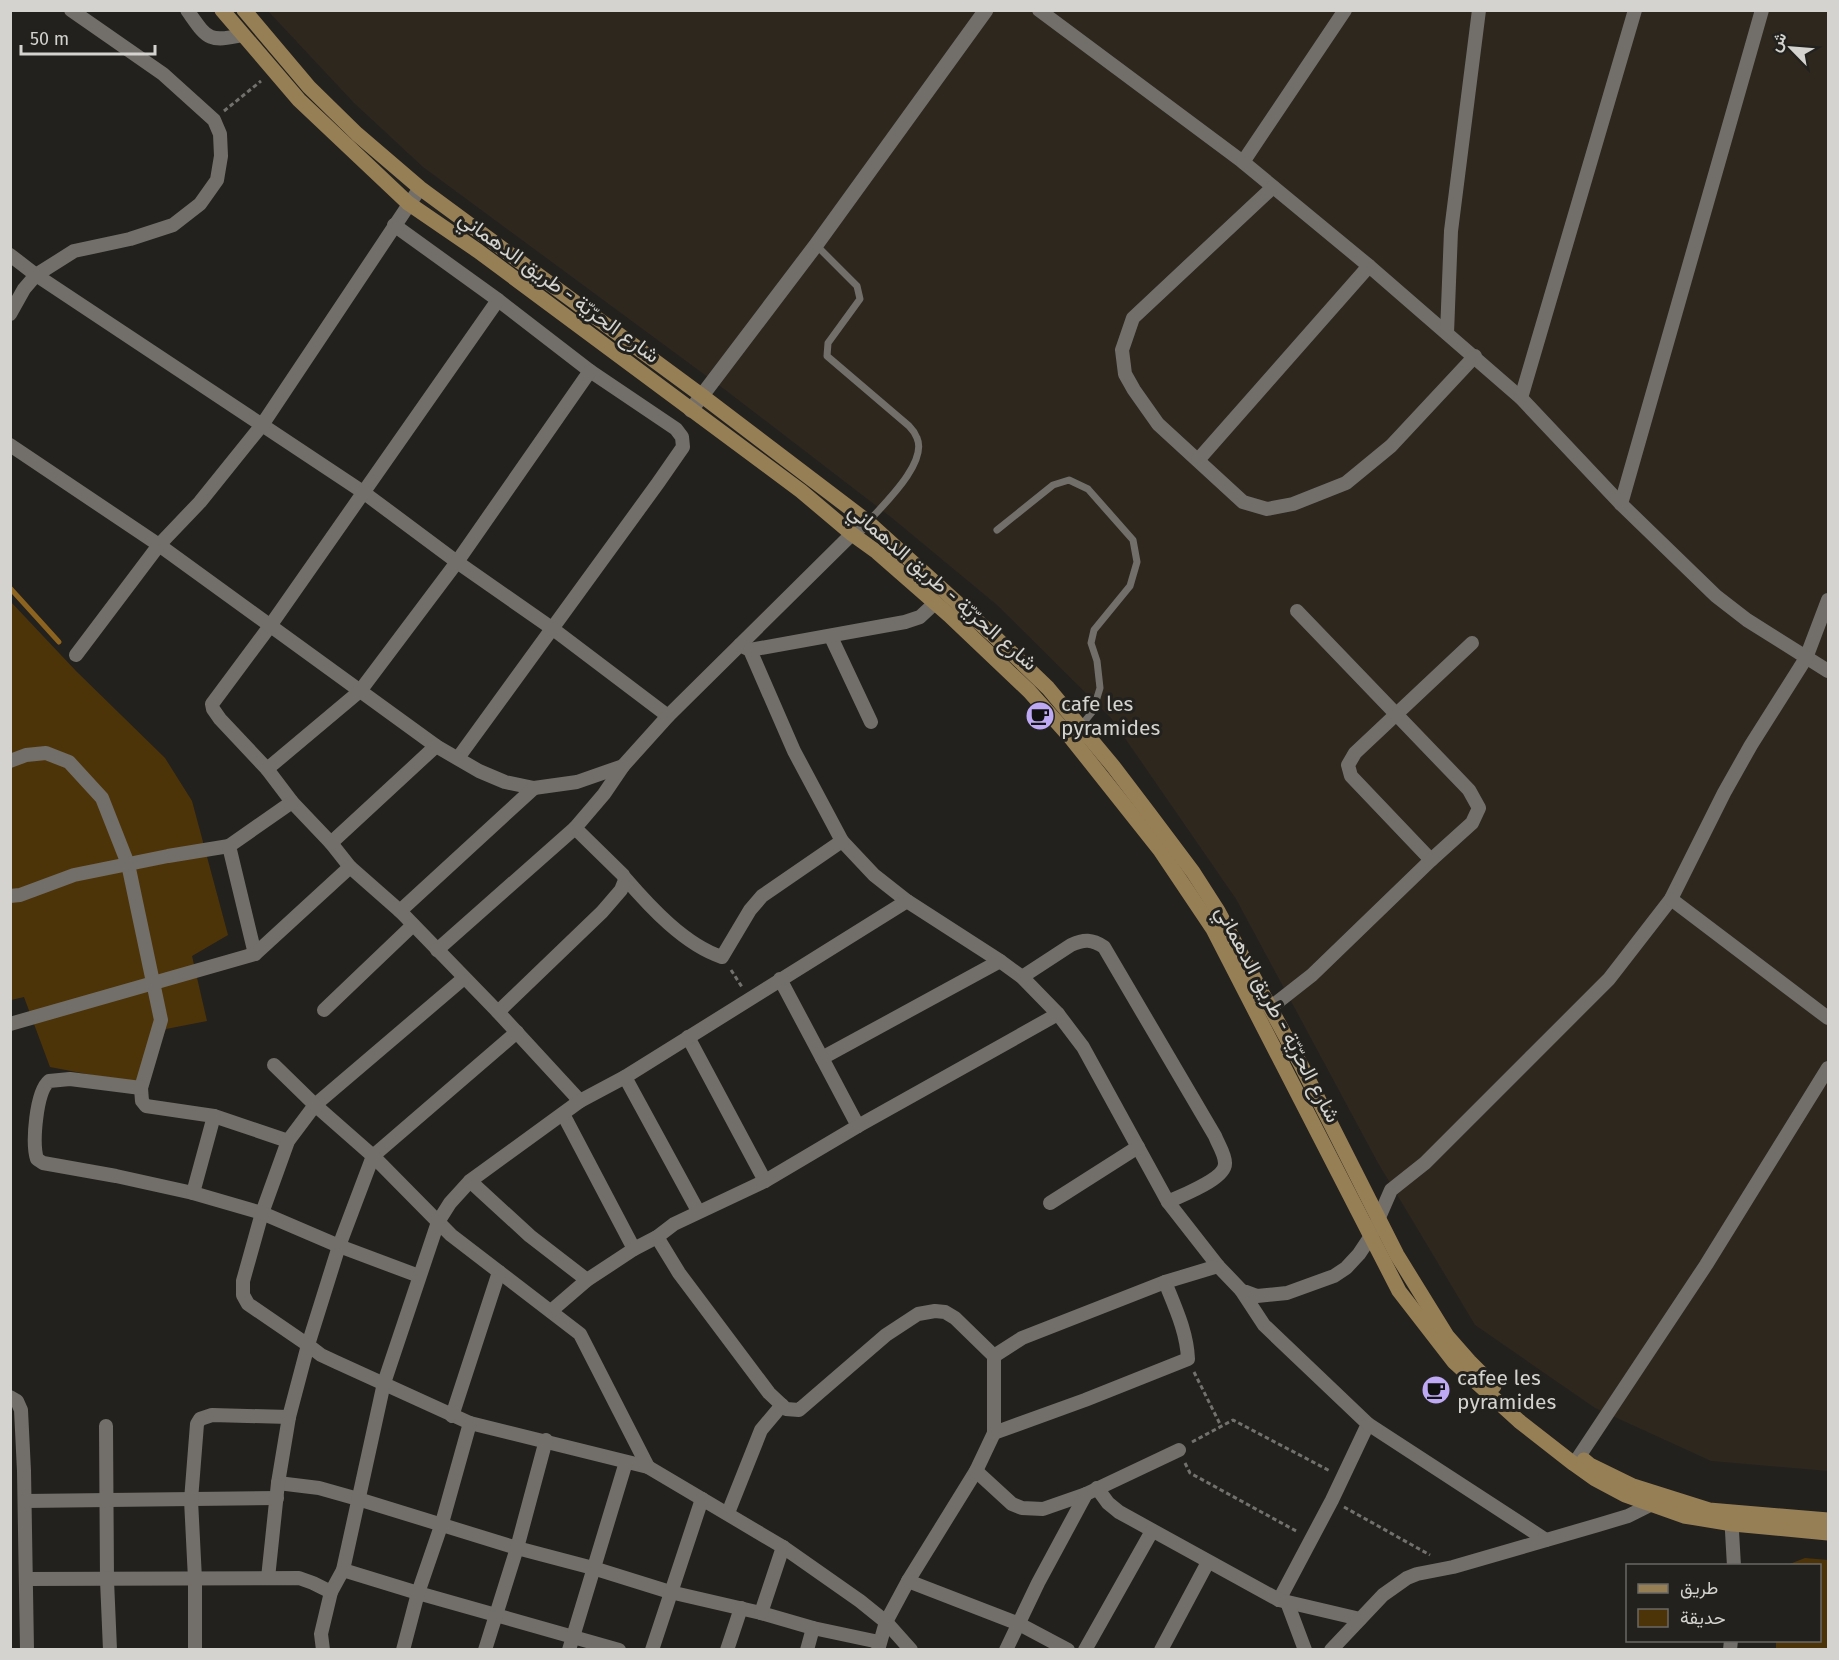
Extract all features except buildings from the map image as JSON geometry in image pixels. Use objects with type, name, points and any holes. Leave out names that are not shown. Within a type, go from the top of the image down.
[{"type":"main road","name":"شارع الحرّيّة - طريق الدهماني","points":[[222,10],[299,100],[408,203],[478,251],[801,491],[877,552],[935,603],[1113,766],[1193,872],[1218,911],[1301,1065],[1378,1221],[1412,1279],[1469,1361],[1522,1411],[1609,1487],[1650,1505],[1684,1516],[1828,1520]]},
{"type":"main road","name":"شارع الحرّيّة - طريق الدهماني","points":[[244,10],[309,87],[357,134],[420,188],[701,395],[868,522],[1048,688],[1212,929],[1399,1291],[1454,1362],[1519,1421],[1577,1460],[1633,1486],[1732,1519],[1828,1533]]},
{"type":"street","points":[[10,314],[24,289],[36,275],[74,251],[130,239],[173,225],[200,204],[217,180],[221,156],[220,134],[214,120],[163,74],[71,10]]},
{"type":"street","points":[[187,10],[205,34],[213,38],[220,40],[243,35]]},
{"type":"street","points":[[691,410],[816,245],[986,10]]},
{"type":"street","points":[[1039,10],[1243,162],[1369,266],[1521,398],[1621,504],[1716,596],[1747,620],[1828,671]]},
{"type":"street","points":[[1447,333],[1451,231],[1479,10]]},
{"type":"street","points":[[1521,398],[1635,10]]},
{"type":"street","points":[[1621,504],[1761,10]]},
{"type":"street","points":[[1243,162],[1342,12]]},
{"type":"street","points":[[1273,186],[1133,318],[1122,350],[1125,374],[1158,424],[1243,502],[1267,509],[1293,504],[1346,483],[1391,446],[1475,356]]},
{"type":"street","points":[[76,655],[159,545],[200,502],[262,425],[420,188]]},
{"type":"street","points":[[394,225],[498,300],[590,371],[676,429],[682,438],[683,447],[458,758]]},
{"type":"street","points":[[10,255],[36,275],[363,492],[553,629],[668,716]]},
{"type":"street","points":[[1198,460],[1369,266]]},
{"type":"street","points":[[498,300],[270,626],[212,704],[220,719],[267,769],[292,802],[331,843],[350,867],[400,911],[580,1101]]},
{"type":"street","points":[[267,769],[360,691],[458,562],[590,371]]},
{"type":"street","points":[[10,445],[159,545],[436,746],[479,771],[505,782],[534,788],[577,782],[623,766]]},
{"type":"street","points":[[438,950],[575,828],[604,794],[623,766],[668,716],[745,648],[852,534],[868,522]]},
{"type":"street","points":[[1241,1290],[1257,1296],[1287,1293],[1334,1276],[1346,1268],[1371,1236],[1391,1190],[1425,1163],[1609,979],[1671,899],[1724,793],[1751,745],[1806,658],[1828,600]]},
{"type":"street","points":[[745,648],[831,637],[905,622],[920,617],[935,603]]},
{"type":"street","points":[[1270,1008],[1312,975],[1472,823],[1479,808],[1469,790],[1297,611]]},
{"type":"street","points":[[831,637],[871,722]]},
{"type":"street","points":[[1431,860],[1351,776],[1348,765],[1355,753],[1395,713],[1472,643]]},
{"type":"street","points":[[745,648],[794,751],[842,841],[874,875],[907,901],[1022,977],[1058,1014],[1083,1047],[1168,1202],[1218,1266],[1241,1290],[1264,1325],[1368,1424],[1546,1540]]},
{"type":"street","points":[[331,843],[436,746]]},
{"type":"street","points":[[10,761],[26,755],[46,753],[69,762],[102,798],[128,864],[161,1020],[141,1088],[141,1097],[146,1106],[214,1116],[288,1141]]},
{"type":"street","points":[[400,911],[534,788]]},
{"type":"street","points":[[10,896],[20,895],[74,875],[229,846],[292,802]]},
{"type":"street","points":[[575,828],[625,878],[654,912],[707,952],[722,957],[750,910],[762,897],[842,841]]},
{"type":"street","points":[[229,846],[255,954]]},
{"type":"street","points":[[10,1024],[255,954],[350,867]]},
{"type":"street","points":[[498,1012],[602,912],[621,890],[625,878]]},
{"type":"street","points":[[1671,899],[1828,1018]]},
{"type":"street","points":[[323,1650],[321,1634],[331,1592],[343,1569],[384,1383],[438,1222],[450,1203],[470,1181],[580,1101],[625,1077],[907,901]]},
{"type":"street","points":[[324,1010],[413,926]]},
{"type":"street","points":[[1022,977],[1080,941],[1096,942],[1104,947],[1215,1136],[1225,1161],[1225,1168],[1214,1180],[1168,1202]]},
{"type":"street","points":[[822,1058],[1000,961]]},
{"type":"street","points":[[464,978],[315,1106],[288,1141],[262,1213],[243,1281],[243,1295],[248,1304],[321,1355],[470,1423],[648,1467],[783,1547],[860,1601],[886,1622],[911,1650]]},
{"type":"street","points":[[780,979],[858,1125]]},
{"type":"street","points":[[551,1311],[587,1280],[674,1224],[765,1181],[858,1125],[1058,1014]]},
{"type":"street","points":[[268,1578],[278,1483],[289,1417],[308,1345],[339,1246],[373,1156],[517,1032]]},
{"type":"street","points":[[688,1037],[765,1181]]},
{"type":"street","points":[[274,1065],[315,1106],[373,1156],[451,1235],[580,1334],[648,1467]]},
{"type":"street","points":[[1577,1460],[1706,1265],[1828,1068]]},
{"type":"street","points":[[625,1077],[698,1211]]},
{"type":"street","points":[[141,1088],[70,1079],[49,1081],[43,1087],[35,1131],[34,1150],[37,1159],[43,1163],[193,1193],[262,1213],[339,1246],[419,1276]]},
{"type":"street","points":[[563,1113],[634,1250]]},
{"type":"street","points":[[193,1193],[214,1116]]},
{"type":"street","points":[[1050,1203],[1138,1147]]},
{"type":"street","points":[[470,1181],[530,1236],[587,1280]]},
{"type":"street","points":[[278,1483],[319,1488],[358,1498],[517,1548],[670,1592],[761,1613],[878,1646],[886,1622],[908,1581],[976,1471],[994,1433],[994,1356],[955,1318],[945,1312],[918,1314],[886,1335],[799,1410],[786,1409],[769,1393],[679,1273],[657,1237]]},
{"type":"street","points":[[994,1356],[1022,1338],[1165,1282],[1218,1266]]},
{"type":"street","points":[[453,1416],[499,1272]]},
{"type":"street","points":[[994,1433],[1188,1359],[1188,1343],[1165,1282]]},
{"type":"street","points":[[10,1397],[17,1401],[21,1410],[17,1471],[25,1501],[17,1551],[26,1579],[27,1650]]},
{"type":"street","points":[[728,1514],[761,1430],[782,1405]]},
{"type":"street","points":[[195,1650],[195,1579],[191,1500],[195,1431],[200,1419],[212,1415],[289,1417]]},
{"type":"street","points":[[403,1650],[470,1423]]},
{"type":"street","points":[[1305,1650],[1283,1601],[1310,1539],[1332,1500],[1368,1424]]},
{"type":"street","points":[[106,1426],[110,1650]]},
{"type":"street","points":[[485,1650],[517,1548],[546,1440]]},
{"type":"street","points":[[976,1471],[1002,1497],[1022,1508],[1043,1509],[1091,1491],[1179,1450]]},
{"type":"street","points":[[570,1643],[626,1462]]},
{"type":"street","points":[[1091,1491],[1119,1512],[1152,1531],[1283,1601],[1360,1619]]},
{"type":"street","points":[[1006,1650],[1038,1583],[1091,1491]]},
{"type":"street","points":[[25,1501],[277,1498]]},
{"type":"street","points":[[652,1650],[702,1499]]},
{"type":"street","points":[[1331,1650],[1383,1595],[1407,1578],[1453,1567],[1628,1516],[1650,1505]]},
{"type":"street","points":[[1732,1519],[1734,1564]]},
{"type":"street","points":[[1085,1650],[1152,1531]]},
{"type":"street","points":[[761,1613],[783,1547]]},
{"type":"street","points":[[1161,1650],[1208,1562]]},
{"type":"street","points":[[343,1569],[495,1615],[570,1643],[619,1650]]},
{"type":"street","points":[[26,1579],[299,1578],[331,1592]]},
{"type":"street","points":[[908,1581],[1019,1624],[1068,1650]]},
{"type":"street","points":[[727,1650],[741,1608]]},
{"type":"street","points":[[807,1650],[813,1628]]},
{"type":"lane","points":[[816,245],[858,286],[860,299],[828,344],[827,356],[909,426],[918,439],[918,454],[908,476],[868,522]]},
{"type":"lane","points":[[997,530],[1053,485],[1069,480],[1088,489],[1133,540],[1137,562],[1130,586],[1094,630],[1091,643],[1097,662],[1100,688],[1093,711],[1076,732]]},
{"type":"path","points":[[214,120],[273,70]]},
{"type":"path","points":[[722,957],[750,998]]},
{"type":"path","points":[[1188,1359],[1221,1426]]},
{"type":"path","points":[[1310,1539],[1190,1473],[1179,1450],[1233,1420],[1342,1477]]},
{"type":"path","points":[[1332,1500],[1453,1567]]},
{"type":"shaded area","points":[[268,11],[1828,11],[1828,1471],[1711,1461],[1595,1408],[1475,1325],[1378,1163],[1236,899],[1111,718],[997,605],[892,518],[728,392],[423,167],[354,103]]},
{"type":"green space","points":[[10,601],[76,671],[165,758],[192,801],[228,935],[192,956],[207,1021],[166,1029],[139,1084],[50,1067],[24,997],[11,1000]]},
{"type":"green space","points":[[1805,1558],[1828,1560],[1828,1649],[1776,1649],[1776,1642],[1821,1642],[1821,1564],[1790,1564]]},
{"type":"waterway","points":[[10,588],[59,642]]},
{"type":"place","name":"cafe les pyramides","points":[[1040,716]]},
{"type":"place","name":"cafee les pyramides","points":[[1436,1390]]}]
